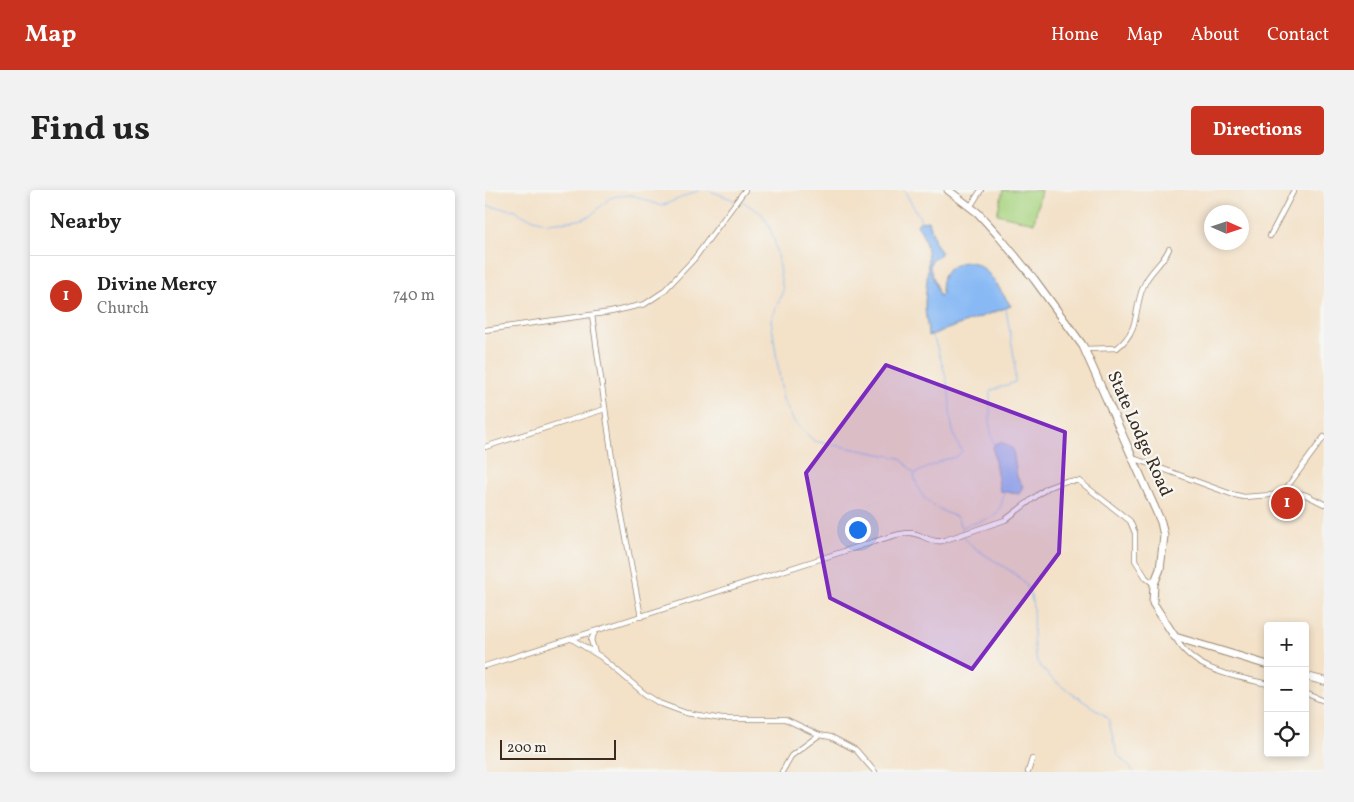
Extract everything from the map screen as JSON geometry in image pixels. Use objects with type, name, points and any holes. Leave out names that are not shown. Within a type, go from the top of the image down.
[{"type":"street","points":[[485,330],[592,315],[645,304],[663,292],[714,235],[745,190]]},
{"type":"street","name":"State Lodge Road","points":[[948,190],[970,207],[997,234],[1034,279],[1084,349],[1152,500],[1164,536],[1160,569],[1154,584],[1153,603],[1175,637]]},
{"type":"street","points":[[970,207],[981,190]]},
{"type":"street","points":[[1271,236],[1294,190]]},
{"type":"street","points":[[1084,349],[1117,348],[1127,338],[1134,329],[1145,281],[1169,249]]},
{"type":"street","points":[[592,315],[615,479],[641,617]]},
{"type":"street","points":[[485,447],[605,409]]},
{"type":"street","points":[[1281,494],[1324,437]]},
{"type":"street","points":[[1133,458],[1231,494],[1244,497],[1281,494],[1307,495],[1324,504]]},
{"type":"street","points":[[485,666],[905,533],[937,542],[1005,520],[1047,488],[1066,481],[1079,481],[1130,521],[1135,532],[1135,560],[1146,578],[1154,584]]},
{"type":"street","points":[[595,632],[591,640],[595,654]]},
{"type":"street","points":[[1175,637],[1264,663]]},
{"type":"street","points":[[1175,637],[1186,654],[1199,664],[1264,683]]},
{"type":"street","points":[[572,639],[595,654],[645,694],[686,713],[722,718],[785,719],[819,735],[831,737],[856,750],[875,772]]},
{"type":"street","points":[[1309,677],[1324,681]]},
{"type":"street","points":[[1309,695],[1324,701]]},
{"type":"street","points":[[782,772],[791,756],[819,735]]},
{"type":"street","points":[[1028,772],[1032,759]]},
{"type":"highlighted area","points":[[886,365],[1065,432],[1059,553],[972,669],[830,598],[806,473]]},
{"type":"green space","points":[[1003,190],[1041,190],[1034,223],[997,214]]},
{"type":"water","points":[[929,221],[935,242],[941,252],[940,255],[931,261],[930,268],[939,296],[942,294],[942,280],[947,271],[960,263],[970,262],[986,271],[1011,306],[928,336],[925,305],[927,253],[926,243],[917,225],[919,222]]},
{"type":"water","points":[[1001,442],[1013,449],[1017,477],[1023,486],[1019,494],[1000,491],[993,449],[994,444]]},
{"type":"waterway","points":[[485,206],[516,210],[522,215],[547,223],[579,220],[590,216],[610,198],[617,196],[632,195],[661,206],[700,190]]},
{"type":"waterway","points":[[708,190],[734,200]]},
{"type":"waterway","points":[[904,190],[922,222]]},
{"type":"waterway","points":[[738,201],[761,213],[769,225],[775,243],[783,291],[771,320],[783,400],[795,423],[814,441],[900,458],[914,473]]},
{"type":"waterway","points":[[994,445],[990,428],[990,391],[1015,382],[1015,362],[1006,309]]},
{"type":"waterway","points":[[931,335],[935,341],[949,391],[954,434],[962,451],[956,457],[943,460],[914,474],[916,483],[924,497],[935,507],[957,517],[963,532]]},
{"type":"waterway","points":[[963,527],[985,520],[996,514],[1002,502],[1004,492]]},
{"type":"waterway","points":[[964,536],[973,547],[1024,582],[1032,599],[1034,648],[1040,666],[1067,690],[1108,718],[1117,754],[1134,772]]},
{"type":"place","name":"Divine Mercy","points":[[1287,503]]}]
